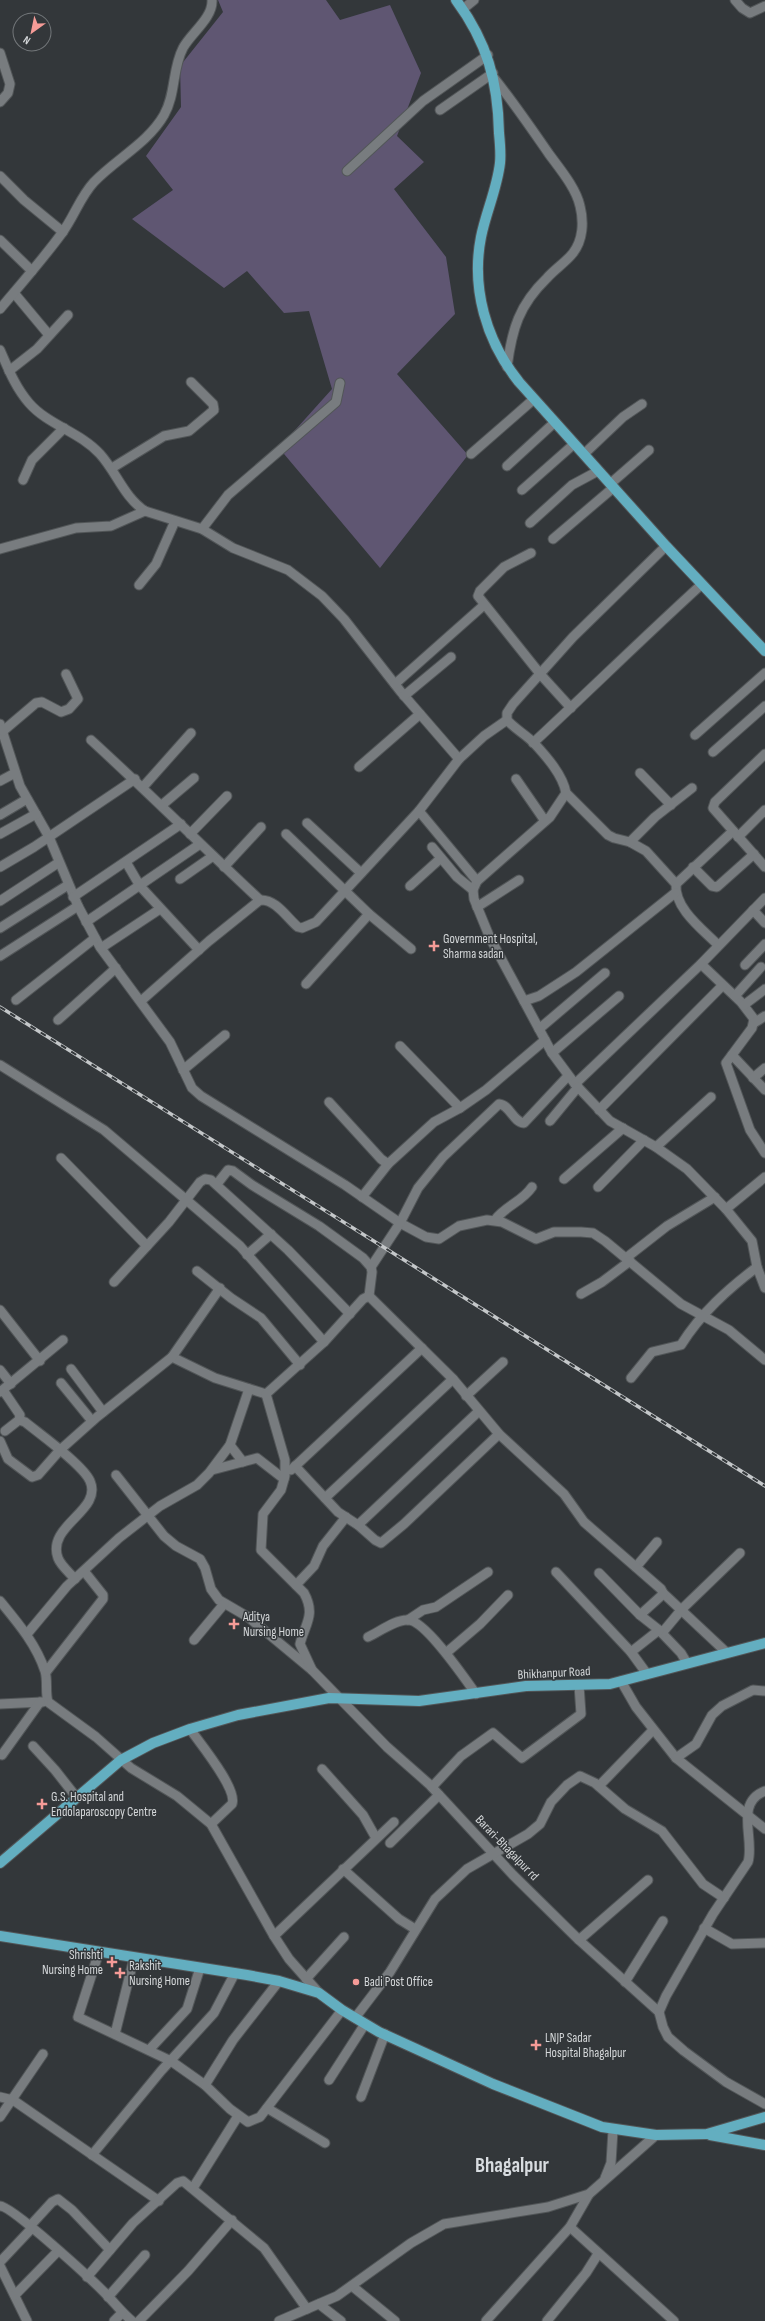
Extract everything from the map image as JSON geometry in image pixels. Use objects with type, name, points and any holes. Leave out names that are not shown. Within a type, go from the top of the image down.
[{"type":"main road","points":[[456,0],[463,8],[488,55],[493,75],[499,125],[500,162],[481,238],[477,268],[481,304],[494,343],[507,367],[534,399],[666,546],[765,651]]},
{"type":"main road","name":"Bhikhanpur Road","points":[[0,1864],[121,1760],[154,1743],[190,1729],[238,1715],[330,1698],[419,1701],[526,1686],[610,1684],[726,1652],[765,1643]]},
{"type":"main road","points":[[0,1936],[280,1981],[319,1993],[342,2010],[365,2024],[492,2084],[613,2130],[656,2135],[707,2134],[765,2145]]},
{"type":"main road","points":[[707,2134],[765,2117]]},
{"type":"street","points":[[0,309],[63,232],[86,191],[95,181],[135,148],[163,117],[173,94],[177,63],[182,50],[210,12],[212,0]]},
{"type":"street","points":[[463,8],[474,0]]},
{"type":"street","points":[[736,0],[742,8],[750,13],[765,6]]},
{"type":"street","points":[[0,53],[10,84],[8,94],[0,102]]},
{"type":"street","points":[[347,171],[423,101],[488,55]]},
{"type":"street","points":[[440,110],[493,75],[520,111],[572,190],[580,206],[582,223],[580,242],[574,252],[535,290],[521,310],[510,345],[507,367]]},
{"type":"street","points":[[0,176],[24,200],[63,232]]},
{"type":"street","points":[[0,240],[32,271]]},
{"type":"street","points":[[14,292],[49,335]]},
{"type":"street","points":[[9,371],[37,349],[68,315]]},
{"type":"street","points":[[0,350],[9,371],[29,403],[86,442],[112,468],[125,492],[145,511],[202,529],[234,548],[288,570],[322,596],[344,619],[394,684],[459,759]]},
{"type":"street","points":[[112,468],[164,436],[189,431],[214,410],[214,404],[191,382]]},
{"type":"street","points":[[202,529],[228,495],[336,402],[340,383]]},
{"type":"street","points":[[471,454],[534,399]]},
{"type":"street","points":[[584,454],[610,429],[642,404]]},
{"type":"street","points":[[507,466],[555,422]]},
{"type":"street","points":[[24,480],[32,460],[64,428]]},
{"type":"street","points":[[522,490],[574,444]]},
{"type":"street","points":[[553,538],[612,486],[649,450]]},
{"type":"street","points":[[530,523],[572,485],[598,471]]},
{"type":"street","points":[[0,549],[76,528],[111,526],[145,511]]},
{"type":"street","points":[[139,585],[158,560],[175,521]]},
{"type":"street","points":[[141,1001],[199,950],[260,900],[267,900],[275,905],[295,924],[302,928],[316,922],[419,811],[459,759],[484,736],[507,720],[510,709],[596,613],[666,546]]},
{"type":"street","points":[[531,553],[504,567],[480,591],[478,596],[541,675],[571,708]]},
{"type":"street","points":[[533,742],[606,676],[641,640],[702,584]]},
{"type":"street","points":[[394,684],[484,605]]},
{"type":"street","points":[[404,696],[451,657]]},
{"type":"street","points":[[695,735],[765,673]]},
{"type":"street","points":[[66,674],[78,699],[73,706],[61,712],[39,702],[1,728],[15,773],[27,799],[49,837],[73,898],[95,938],[170,1042],[192,1088],[201,1096],[362,1197],[400,1223],[426,1237],[439,1239],[459,1226],[473,1221],[495,1220],[536,1239],[559,1232],[593,1234],[605,1240],[681,1304],[702,1317],[729,1330],[765,1360]]},
{"type":"street","points":[[713,752],[765,706]]},
{"type":"street","points":[[359,766],[420,714]]},
{"type":"street","points":[[507,720],[533,742],[561,780],[566,793],[608,835],[630,842],[650,855],[676,889],[690,917],[718,945]]},
{"type":"street","points":[[143,787],[191,733]]},
{"type":"street","points":[[90,740],[162,804],[200,844],[260,900]]},
{"type":"street","points":[[765,754],[714,805],[715,812],[765,866]]},
{"type":"street","points":[[0,781],[15,773]]},
{"type":"street","points":[[640,773],[671,805]]},
{"type":"street","points":[[162,804],[194,778]]},
{"type":"street","points":[[0,867],[49,837],[135,779]]},
{"type":"street","points":[[516,779],[545,821]]},
{"type":"street","points":[[630,842],[692,788]]},
{"type":"street","points":[[566,793],[560,805],[545,821],[477,881],[473,890],[477,907],[490,938],[552,1053],[568,1076],[599,1110],[623,1128],[656,1147],[687,1168],[715,1197],[752,1242],[757,1267],[765,1288]]},
{"type":"street","points":[[190,834],[227,796]]},
{"type":"street","points":[[0,815],[27,799]]},
{"type":"street","points":[[524,1001],[539,996],[576,972],[676,889],[693,868],[765,810]]},
{"type":"street","points":[[419,811],[464,863],[477,881]]},
{"type":"street","points":[[0,834],[36,814]]},
{"type":"street","points":[[307,822],[361,873]]},
{"type":"street","points":[[73,898],[181,824]]},
{"type":"street","points":[[224,867],[261,827]]},
{"type":"street","points":[[286,834],[369,914],[411,949]]},
{"type":"street","points":[[86,922],[200,844]]},
{"type":"street","points":[[432,847],[457,878],[473,890]]},
{"type":"street","points":[[693,868],[712,886],[717,887],[754,854]]},
{"type":"street","points":[[180,879],[213,856]]},
{"type":"street","points":[[410,886],[441,858]]},
{"type":"street","points":[[126,862],[140,886],[199,950]]},
{"type":"street","points":[[0,901],[58,863]]},
{"type":"street","points":[[477,907],[519,880]]},
{"type":"street","points":[[0,928],[68,885]]},
{"type":"street","points":[[550,1121],[576,1086],[701,964],[765,898]]},
{"type":"street","points":[[0,956],[78,906]]},
{"type":"street","points":[[102,948],[160,909]]},
{"type":"street","points":[[753,910],[765,923]]},
{"type":"street","points":[[306,984],[369,914]]},
{"type":"street","points":[[16,1000],[95,938]]},
{"type":"street","points":[[745,965],[765,944]]},
{"type":"street","points":[[701,964],[753,1015],[754,1023]]},
{"type":"street","points":[[735,996],[761,967]]},
{"type":"street","points":[[58,1020],[116,968]]},
{"type":"street","points":[[539,1029],[605,973]]},
{"type":"street","points":[[599,1110],[722,986]]},
{"type":"street","points":[[744,1005],[765,989]]},
{"type":"street","points":[[552,1053],[619,996]]},
{"type":"street","points":[[765,1016],[754,1023],[727,1060],[727,1066],[750,1130],[765,1153]]},
{"type":"street","points":[[183,1070],[225,1035]]},
{"type":"street","points":[[362,1197],[388,1164],[434,1122],[460,1108],[486,1090],[545,1040]]},
{"type":"street","points":[[400,1046],[460,1108]]},
{"type":"street","points":[[732,1055],[765,1090]]},
{"type":"street","points":[[0,1065],[104,1130],[234,1241],[324,1342]]},
{"type":"street","points":[[753,1078],[765,1068]]},
{"type":"street","points":[[371,1267],[400,1223],[418,1188],[443,1157],[499,1104],[504,1105],[519,1122],[524,1122],[568,1076]]},
{"type":"street","points":[[656,1147],[711,1097]]},
{"type":"street","points":[[329,1102],[381,1159],[388,1164]]},
{"type":"street","points":[[564,1179],[623,1128]]},
{"type":"street","points":[[598,1187],[644,1140]]},
{"type":"street","points":[[61,1158],[147,1246]]},
{"type":"street","points":[[217,1184],[228,1170],[233,1171],[252,1185],[319,1226],[363,1258],[371,1267],[372,1272],[369,1296],[363,1300],[324,1342],[300,1365],[271,1388],[266,1394]]},
{"type":"street","points":[[726,1209],[765,1176]]},
{"type":"street","points":[[114,1282],[205,1179],[211,1180],[217,1184],[271,1234],[350,1314]]},
{"type":"street","points":[[495,1220],[500,1214],[525,1197],[532,1187]]},
{"type":"street","points":[[581,1294],[602,1282],[667,1226],[715,1197]]},
{"type":"street","points":[[248,1255],[271,1234]]},
{"type":"street","points":[[631,1378],[652,1352],[681,1345],[702,1317],[724,1294],[757,1267]]},
{"type":"street","points":[[197,1271],[231,1298],[264,1321],[300,1365]]},
{"type":"street","points":[[0,1442],[8,1459],[32,1477],[38,1475],[60,1450],[92,1421],[172,1357],[220,1288]]},
{"type":"street","points":[[369,1296],[452,1379],[478,1412],[499,1434],[554,1484],[595,1532],[682,1609],[726,1652]]},
{"type":"street","points":[[0,1310],[40,1361]]},
{"type":"street","points":[[5,1431],[19,1420],[20,1412],[1,1391],[40,1361],[63,1340]]},
{"type":"street","points":[[284,1477],[422,1348]]},
{"type":"street","points":[[172,1357],[215,1378],[266,1394]]},
{"type":"street","points":[[466,1396],[502,1362]]},
{"type":"street","points":[[70,1368],[103,1412]]},
{"type":"street","points":[[0,1370],[11,1384]]},
{"type":"street","points":[[325,1498],[452,1379]]},
{"type":"street","points":[[61,1383],[92,1421]]},
{"type":"street","points":[[29,1636],[66,1586],[119,1538],[160,1506],[187,1492],[212,1470],[230,1445],[249,1389]]},
{"type":"street","points":[[266,1394],[285,1460],[284,1477],[281,1490],[263,1514],[260,1543],[265,1556],[296,1585],[308,1602],[308,1625],[300,1644],[312,1670]]},
{"type":"street","points":[[358,1524],[478,1412]]},
{"type":"street","points":[[19,1420],[25,1422],[60,1450],[87,1475],[93,1491],[90,1500],[66,1527],[58,1545],[58,1558],[75,1579]]},
{"type":"street","points":[[295,1466],[338,1512],[358,1524],[375,1540],[382,1542],[499,1434]]},
{"type":"street","points":[[230,1445],[243,1462]]},
{"type":"street","points":[[212,1470],[256,1458],[284,1477]]},
{"type":"street","points":[[116,1476],[172,1543],[200,1559],[205,1568],[211,1589],[224,1604],[248,1617],[312,1670]]},
{"type":"street","points":[[296,1585],[314,1566],[323,1546],[346,1517]]},
{"type":"street","points":[[636,1567],[657,1542]]},
{"type":"street","points":[[631,1652],[661,1632],[682,1609],[740,1553]]},
{"type":"street","points":[[46,1672],[103,1599],[103,1595],[84,1571]]},
{"type":"street","points":[[368,1637],[408,1620],[423,1610],[436,1607],[488,1572]]},
{"type":"street","points":[[556,1572],[631,1652],[647,1674]]},
{"type":"street","points":[[599,1573],[640,1615],[661,1632],[681,1653],[687,1663]]},
{"type":"street","points":[[640,1615],[663,1593]]},
{"type":"street","points":[[446,1653],[480,1624],[508,1595]]},
{"type":"street","points":[[0,1601],[29,1636],[46,1672],[46,1694],[44,1702],[2,1755]]},
{"type":"street","points":[[194,1640],[224,1604]]},
{"type":"street","points":[[408,1620],[417,1624],[446,1653],[476,1694]]},
{"type":"street","name":"Barari-Bhagalpur rd","points":[[312,1670],[387,1747],[432,1787],[494,1854],[579,1940],[659,2012]]},
{"type":"street","points":[[621,1681],[636,1707],[676,1758],[747,1812],[765,1829]]},
{"type":"street","points":[[432,1787],[461,1756],[493,1733],[522,1758],[581,1714],[578,1685]]},
{"type":"street","points":[[676,1758],[696,1744],[712,1715],[722,1706],[753,1690],[765,1691]]},
{"type":"street","points":[[0,1704],[44,1702],[96,1737],[138,1773],[177,1796],[210,1824],[253,1903],[274,1936],[289,1959],[319,1993]]},
{"type":"street","points":[[190,1729],[218,1768],[233,1794],[232,1804],[210,1824]]},
{"type":"street","points":[[599,1786],[653,1730]]},
{"type":"street","points":[[33,1746],[56,1770],[77,1798]]},
{"type":"street","points":[[322,1769],[363,1815],[376,1838]]},
{"type":"street","points":[[355,2018],[390,1972],[415,1929],[435,1899],[451,1881],[467,1869],[523,1838],[536,1827],[551,1802],[580,1776],[586,1777],[599,1786],[625,1809],[662,1831],[703,1884],[724,1898]]},
{"type":"street","points":[[765,1790],[752,1799],[747,1812],[750,1855],[745,1868],[704,1928],[666,1996],[659,2012],[663,2027],[668,2037],[684,2051],[726,2082],[765,2104]]},
{"type":"street","points":[[390,1843],[439,1795]]},
{"type":"street","points":[[274,1936],[342,1869],[394,1822]]},
{"type":"street","points":[[342,1869],[398,1920],[415,1929]]},
{"type":"street","points":[[579,1940],[648,1880]]},
{"type":"street","points":[[625,1982],[663,1921]]},
{"type":"street","points":[[704,1928],[732,1944],[765,1943]]},
{"type":"street","points":[[306,1979],[344,1937]]},
{"type":"street","points":[[99,1952],[78,2017],[171,2061],[205,2084],[238,2116],[248,2122],[252,2122],[260,2117],[342,2010]]},
{"type":"street","points":[[115,2034],[134,1958]]},
{"type":"street","points":[[149,2050],[187,2009],[200,1968]]},
{"type":"street","points":[[92,2155],[218,2007],[236,1973]]},
{"type":"street","points":[[205,2084],[233,2040],[280,1981]]},
{"type":"street","points":[[329,2080],[365,2024]]},
{"type":"street","points":[[361,2097],[385,2034]]},
{"type":"street","points":[[0,2117],[43,2054]]},
{"type":"street","points":[[0,2098],[13,2100],[159,2201]]},
{"type":"street","points":[[267,2108],[325,2143]]},
{"type":"street","points":[[193,2188],[238,2116]]},
{"type":"street","points":[[603,2183],[611,2163],[613,2130]]},
{"type":"street","points":[[486,2321],[570,2226],[590,2194],[656,2135]]},
{"type":"street","points":[[87,2277],[133,2223],[180,2182],[187,2183],[232,2220],[267,2252],[307,2309]]},
{"type":"street","points":[[279,2321],[337,2296],[411,2243],[444,2224],[548,2207],[590,2194]]},
{"type":"street","points":[[0,2262],[52,2202],[58,2199],[72,2210],[110,2250]]},
{"type":"street","points":[[0,2206],[8,2208],[31,2227],[87,2277],[122,2313],[132,2321]]},
{"type":"street","points":[[139,2321],[193,2265],[232,2220]]},
{"type":"street","points":[[570,2226],[598,2254],[674,2321]]},
{"type":"street","points":[[15,2295],[58,2251]]},
{"type":"street","points":[[547,2321],[586,2273],[598,2254]]},
{"type":"street","points":[[108,2297],[145,2255]]},
{"type":"street","points":[[0,2266],[27,2321]]},
{"type":"street","points":[[352,2286],[395,2321]]},
{"type":"street","points":[[319,2304],[340,2321]]},
{"type":"street","points":[[114,2321],[122,2313]]},
{"type":"shaded area","points":[[218,0],[326,0],[340,20],[390,5],[421,73],[397,136],[424,162],[394,189],[446,257],[455,314],[397,374],[468,455],[380,568],[279,448],[332,389],[309,311],[284,313],[247,271],[224,288],[132,219],[173,190],[146,156],[181,107],[180,66],[223,12]]},
{"type":"railway","points":[[0,1007],[765,1486]]},
{"type":"place","name":"Government Hospital, Sharma sadan","points":[[434,946]]},
{"type":"place","name":"Aditya Nursing Home","points":[[234,1624]]},
{"type":"place","name":"G.S. Hospital and Endolaparoscopy Centre","points":[[42,1804]]},
{"type":"place","name":"Shrishti Nursing Home","points":[[112,1962]]},
{"type":"place","name":"Rakshit Nursing Home","points":[[120,1973]]},
{"type":"place","name":"Badi Post Office","points":[[356,1982]]},
{"type":"place","name":"LNJP Sadar Hospital Bhagalpur","points":[[536,2045]]},
{"type":"district","name":"Bhagalpur","points":[[512,2165]]}]
